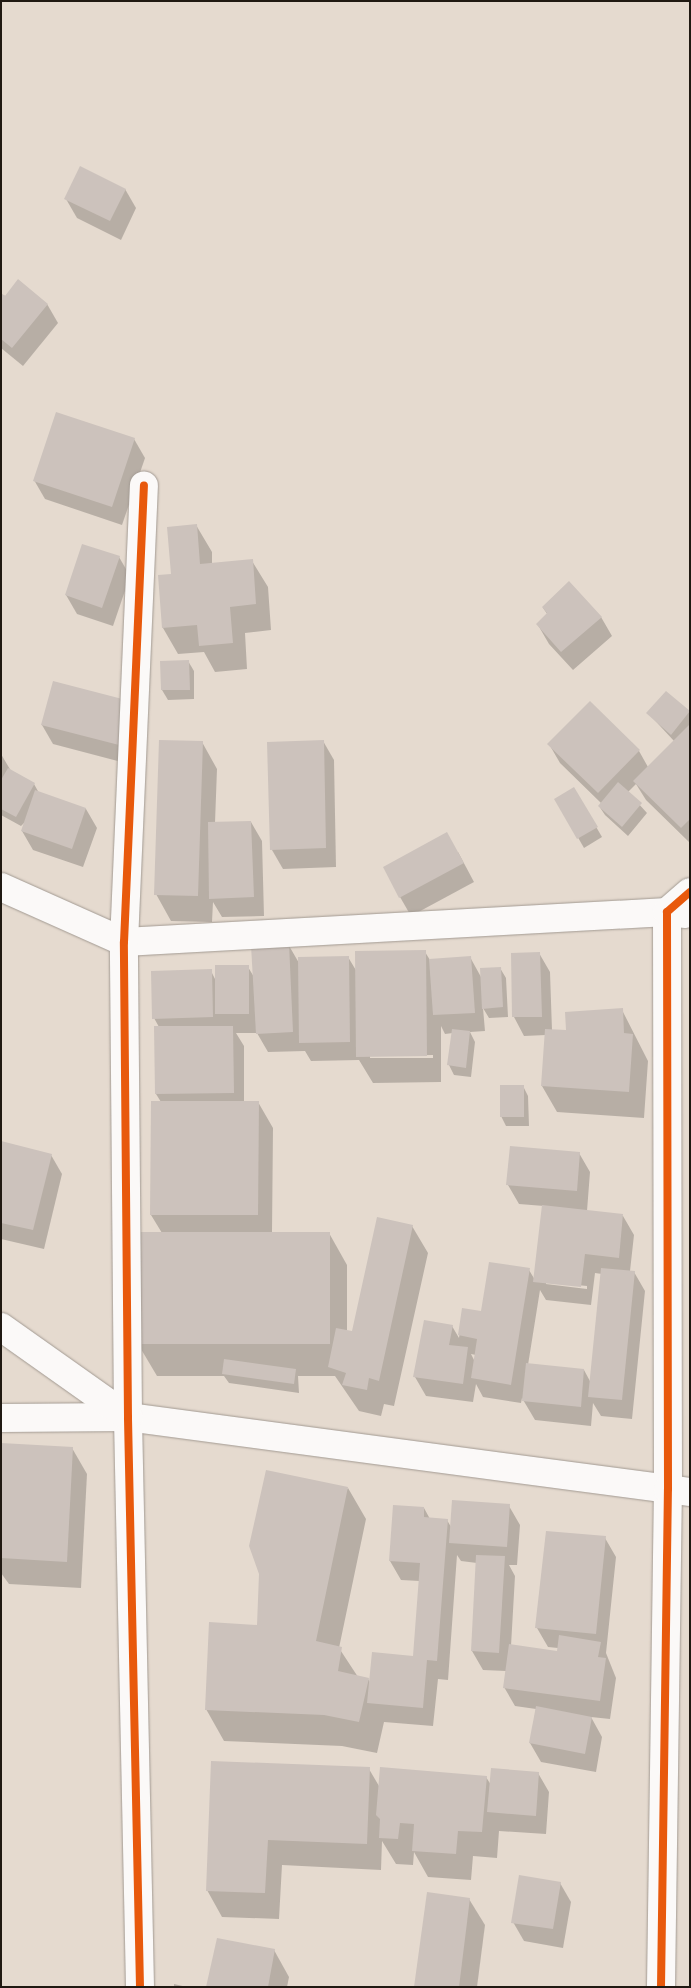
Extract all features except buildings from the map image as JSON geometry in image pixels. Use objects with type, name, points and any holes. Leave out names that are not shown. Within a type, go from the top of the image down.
[{"type":"street","points":[[140,1987],[128,1417],[124,942],[144,485]]},
{"type":"street","points":[[1,887],[124,942],[679,914]]},
{"type":"street","points":[[661,1987],[679,1490],[679,914],[690,892]]},
{"type":"street","points":[[1,1327],[128,1417]]},
{"type":"street","points":[[1,1418],[128,1417],[679,1490]]},
{"type":"cycle path","points":[[140,1987],[128,1417],[124,942],[144,485]]},
{"type":"cycle path","points":[[661,1987],[668,1489],[667,912],[690,892]]}]
